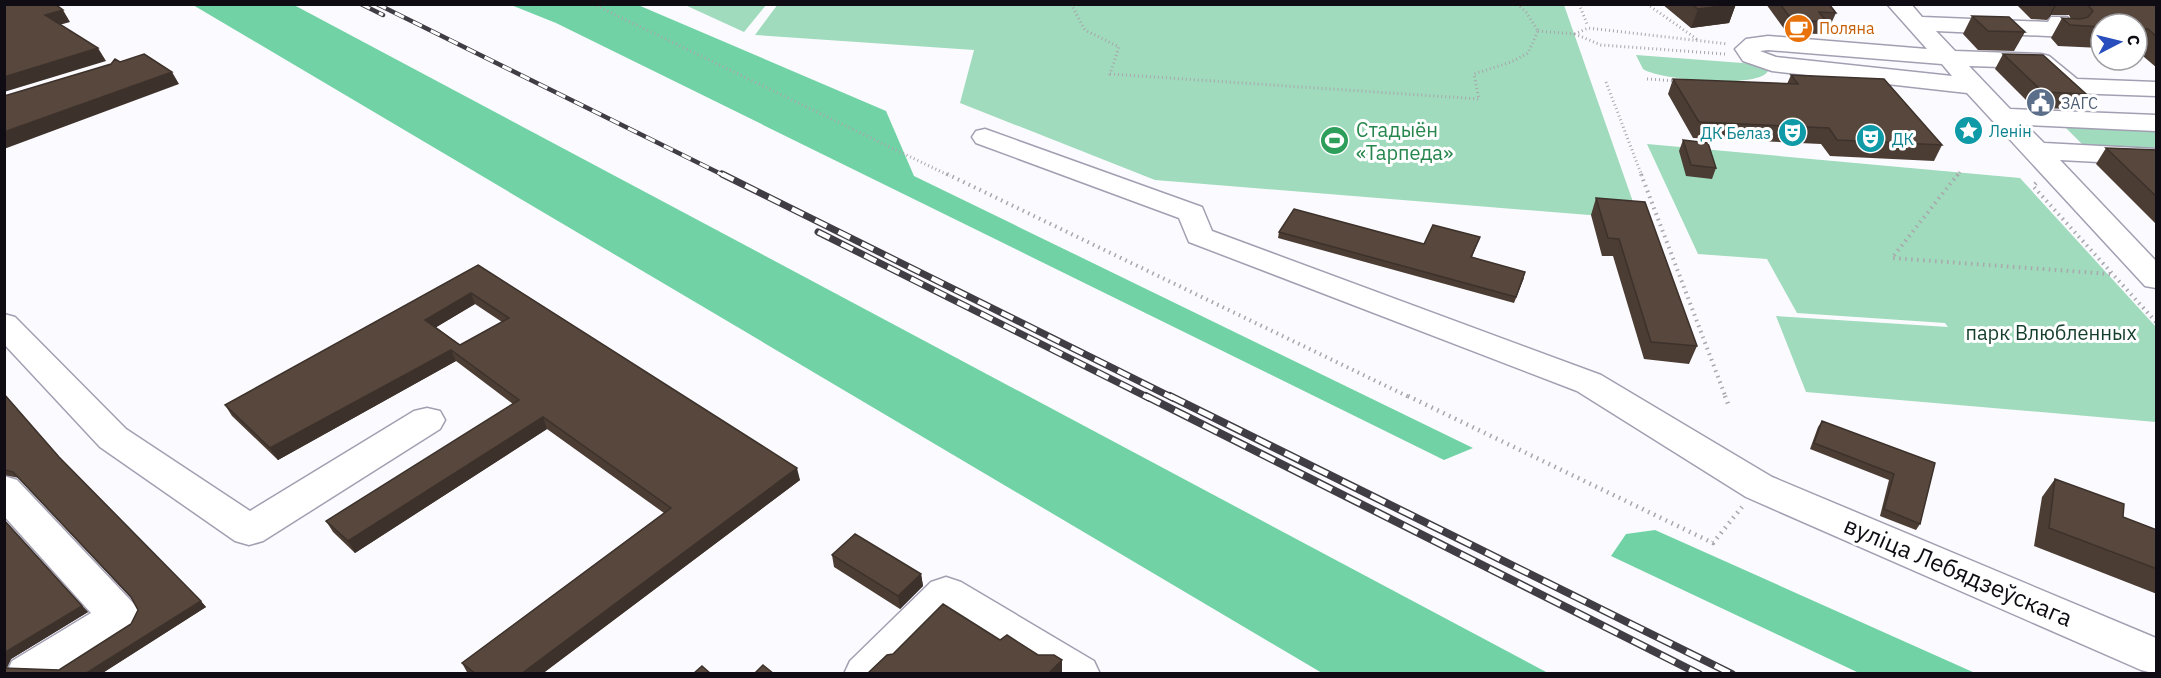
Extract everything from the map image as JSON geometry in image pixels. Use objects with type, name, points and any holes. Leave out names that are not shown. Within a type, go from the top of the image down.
[{"type":"street","points":[[1906,14],[2068,30],[2059,22]]},
{"type":"street","points":[[1906,14],[2157,279]]},
{"type":"street","points":[[1750,51],[1768,44],[1949,58],[2041,61],[2071,86],[2157,89]]},
{"type":"street","points":[[1750,51],[1772,64],[1975,86]]},
{"type":"street","points":[[2002,116],[2157,123]]},
{"type":"street","name":"вуліца Лебядзеўскага","points":[[985,137],[1192,213],[1199,236],[1589,383],[1759,487],[2157,657]]},
{"type":"street","points":[[2036,150],[2157,157]]},
{"type":"street","points":[[4,324],[113,438],[249,530],[427,420]]},
{"type":"street","points":[[4,490],[120,617],[28,674]]},
{"type":"street","points":[[866,674],[945,594],[1078,674]]},
{"type":"path","points":[[593,4],[1713,543],[1759,487]]},
{"type":"path","points":[[1071,4],[1085,30],[1119,47],[1110,74],[1479,99],[1474,74],[1511,62],[1528,53],[1538,31]]},
{"type":"path","points":[[1517,4],[1526,12],[1538,31]]},
{"type":"path","points":[[1579,4],[1587,24]]},
{"type":"path","points":[[1647,4],[1698,40]]},
{"type":"path","points":[[1575,34],[1588,28],[1698,40],[1750,51]]},
{"type":"path","points":[[1538,31],[1575,34],[1601,45],[1750,51]]},
{"type":"path","points":[[1606,82],[1728,404]]},
{"type":"path","points":[[1960,172],[1892,258],[2111,274]]},
{"type":"green space","name":"Стадыён «Тарпеда»","points":[[778,4],[1564,5],[1639,219],[1155,180],[960,103],[974,50],[755,35]]},
{"type":"green space","points":[[193,5],[294,5],[1548,673],[1322,673]]},
{"type":"green space","points":[[511,5],[638,5],[886,111],[914,176],[1473,448],[1444,460],[556,23]]},
{"type":"green space","points":[[685,5],[766,5],[744,32]]},
{"type":"green space","points":[[1636,55],[1756,64],[1768,71],[1761,77],[1747,80],[1687,79],[1643,69]]},
{"type":"green space","points":[[2062,124],[2156,128],[2156,153],[2087,149]]},
{"type":"green space","name":"парк Влюбленных","points":[[1647,144],[2020,178],[2156,327],[2156,422],[1806,392],[1776,316],[1948,327],[1945,323],[1797,313],[1767,259],[1698,254]]},
{"type":"green space","points":[[1655,530],[1975,673],[1859,673],[1611,556],[1626,534]]},
{"type":"building","points":[[4,4],[55,4],[63,10],[45,15],[98,48],[4,77]]},
{"type":"building","points":[[1691,4],[1735,4],[1698,9]]},
{"type":"building","points":[[1780,4],[1829,4],[1836,13],[1819,12],[1827,22],[1792,20]]},
{"type":"building","points":[[2087,4],[2153,4],[2157,7],[2157,37],[2149,30],[2149,12],[2093,11]]},
{"type":"building","points":[[1972,16],[2009,17],[2025,32],[1988,31]]},
{"type":"building","points":[[2088,17],[2089,26],[2070,25],[2062,18],[2080,19]]},
{"type":"building","points":[[144,54],[172,72],[4,132],[4,96],[111,64],[115,59],[120,62]]},
{"type":"building","points":[[2003,54],[2043,55],[2086,94],[2043,92]]},
{"type":"building","points":[[1791,75],[1884,79],[1942,145],[1837,140],[1829,128],[1699,122],[1673,79],[1798,84]]},
{"type":"building","points":[[1683,140],[1708,143],[1716,168],[1691,165]]},
{"type":"building","points":[[2106,148],[2157,150],[2157,197]]},
{"type":"building","points":[[1596,198],[1645,202],[1697,346],[1651,342],[1619,239],[1608,238]]},
{"type":"building","points":[[1294,209],[1424,244],[1433,225],[1480,237],[1471,257],[1525,272],[1516,297],[1279,232]]},
{"type":"building","points":[[478,265],[797,468],[521,674],[476,674],[462,663],[671,508],[543,417],[348,541],[326,521],[519,400],[451,350],[270,448],[225,405]],"holes":[[[471,293],[509,318],[460,345],[425,320]]]},
{"type":"building","points":[[4,394],[59,457],[201,601],[85,674],[4,674],[4,668],[59,670],[131,624],[138,610],[131,597],[13,472],[4,470]]},
{"type":"building","points":[[1822,421],[1935,463],[1920,524],[1884,509],[1894,474],[1814,443]]},
{"type":"building","points":[[2055,479],[2124,504],[2123,517],[2157,530],[2157,569],[2049,528]]},
{"type":"building","points":[[4,520],[82,606],[4,653]]},
{"type":"building","points":[[855,534],[921,574],[898,596],[832,555]]},
{"type":"building","points":[[943,604],[1000,640],[1007,635],[1038,655],[1054,655],[1062,660],[1050,672],[1052,674],[867,674],[887,655],[893,654]]},
{"type":"building","points":[[763,665],[774,674],[754,674]]},
{"type":"building","points":[[702,666],[711,674],[693,674]]},
{"type":"railway","points":[[361,4],[383,15]]},
{"type":"railway","points":[[377,4],[725,176]]},
{"type":"railway","points":[[722,174],[1173,398]]},
{"type":"railway","points":[[818,232],[1149,398]]},
{"type":"railway","points":[[1146,396],[1699,674]]},
{"type":"railway","points":[[1170,396],[1732,674]]},
{"type":"place","name":"Поляна","points":[[1798,28]]},
{"type":"place","name":"ЗАГС","points":[[2040,103]]},
{"type":"place","name":"Ленін","points":[[1968,131]]},
{"type":"place","name":"ДК Белаз","points":[[1792,133]]},
{"type":"place","name":"ДК","points":[[1871,139]]},
{"type":"place","name":"Стадыён «Тарпеда»","points":[[1335,141]]}]
